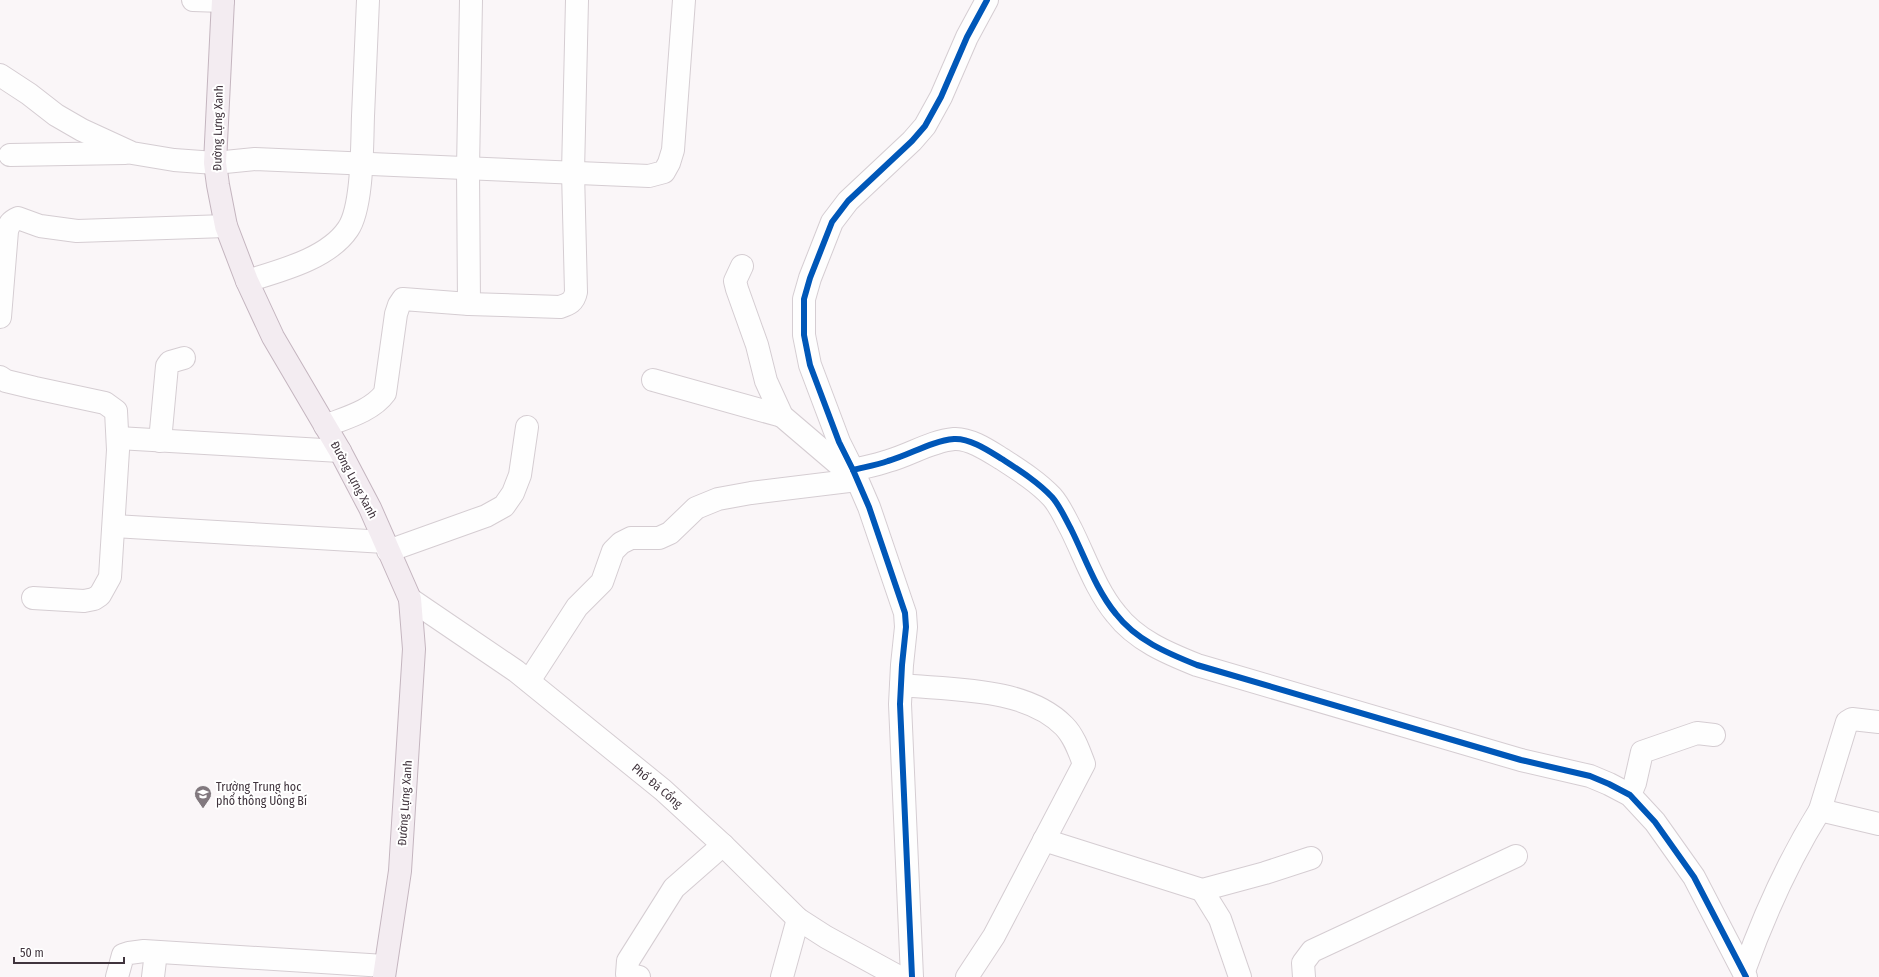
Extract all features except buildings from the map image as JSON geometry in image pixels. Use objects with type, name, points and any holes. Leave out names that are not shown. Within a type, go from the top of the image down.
[{"type":"main road","name":"Đường Lựng Xanh","points":[[223,0],[216,163],[218,185],[226,226],[247,281],[273,337],[340,451],[370,508],[410,599],[414,649],[400,871],[384,972]]},
{"type":"street","points":[[193,0],[223,0]]},
{"type":"street","points":[[247,281],[306,262],[335,242],[348,230],[354,217],[361,163],[368,0]]},
{"type":"street","points":[[469,304],[468,169],[471,0]]},
{"type":"street","points":[[325,426],[364,410],[381,399],[385,393],[396,314],[403,299],[469,304],[560,307],[569,304],[574,299],[576,292],[573,172],[577,0]]},
{"type":"street","points":[[10,155],[132,153],[174,160],[216,163],[255,159],[649,176],[664,172],[669,164],[673,150],[684,0]]},
{"type":"street","points":[[912,977],[901,712],[901,685],[906,627],[905,613],[869,507],[839,442],[805,347],[804,299],[810,278],[832,222],[848,201],[925,126],[938,102],[967,37],[987,0]]},
{"type":"street","points":[[0,76],[29,94],[56,115],[82,130],[132,153]]},
{"type":"street","points":[[0,317],[7,231],[12,220],[18,218],[40,226],[77,231],[226,226]]},
{"type":"street","points":[[742,266],[735,281],[737,289],[757,345],[766,381],[782,416]]},
{"type":"street","points":[[160,441],[167,366],[170,362],[184,358]]},
{"type":"street","points":[[0,377],[6,381],[105,403],[111,406],[116,412],[118,438],[110,577],[100,595],[94,599],[84,601],[33,598]]},
{"type":"street","points":[[653,380],[782,416],[855,475]]},
{"type":"street","points":[[114,526],[387,547],[486,516],[504,506],[513,493],[520,475],[527,427]]},
{"type":"street","points":[[118,438],[340,451]]},
{"type":"street","points":[[529,681],[577,607],[602,582],[613,551],[620,543],[631,538],[659,538],[670,533],[696,508],[718,499],[855,475],[940,442],[955,439],[967,442],[992,453],[1019,470],[1052,498],[1064,515],[1091,571],[1116,614],[1127,626],[1145,640],[1170,654],[1197,665],[1520,760],[1590,776],[1630,795],[1659,827],[1694,877],[1745,974]]},
{"type":"street","name":"Phố Đá Cổng","points":[[410,599],[529,681],[663,790],[723,845],[798,919],[826,937],[899,977]]},
{"type":"street","points":[[901,685],[974,692],[1021,700],[1039,708],[1065,726],[1073,737],[1084,764],[994,936],[967,977]]},
{"type":"street","points":[[1745,974],[1755,938],[1782,877],[1820,810],[1847,722],[1852,719],[1879,722]]},
{"type":"street","points":[[1630,795],[1635,783],[1642,752],[1697,733],[1714,735]]},
{"type":"street","points":[[1820,810],[1879,824]]},
{"type":"street","points":[[1044,840],[1202,890],[1265,874],[1311,858]]},
{"type":"street","points":[[639,977],[627,974],[628,961],[661,907],[674,888],[723,845]]},
{"type":"street","points":[[1304,977],[1303,963],[1312,951],[1516,856]]},
{"type":"street","points":[[1202,890],[1220,919],[1240,977]]},
{"type":"street","points":[[782,977],[798,919]]},
{"type":"street","points":[[117,977],[123,955],[129,953],[156,952],[384,972]]},
{"type":"street","points":[[152,977],[156,952]]},
{"type":"cycle path","points":[[912,977],[900,704],[906,627],[905,613],[869,507],[839,442],[810,365],[804,335],[804,299],[810,278],[832,222],[848,201],[912,141],[925,126],[941,97],[967,37],[987,0]]},
{"type":"cycle path","points":[[853,470],[884,462],[945,440],[960,439],[973,443],[991,452],[1022,472],[1041,486],[1052,497],[1058,504],[1102,595],[1124,623],[1153,645],[1174,656],[1197,665],[1521,760],[1590,776],[1630,795],[1655,822],[1694,877],[1746,977]]},
{"type":"place","name":"Trường Trung học phổ thông Uông Bí","points":[[203,809]]}]
